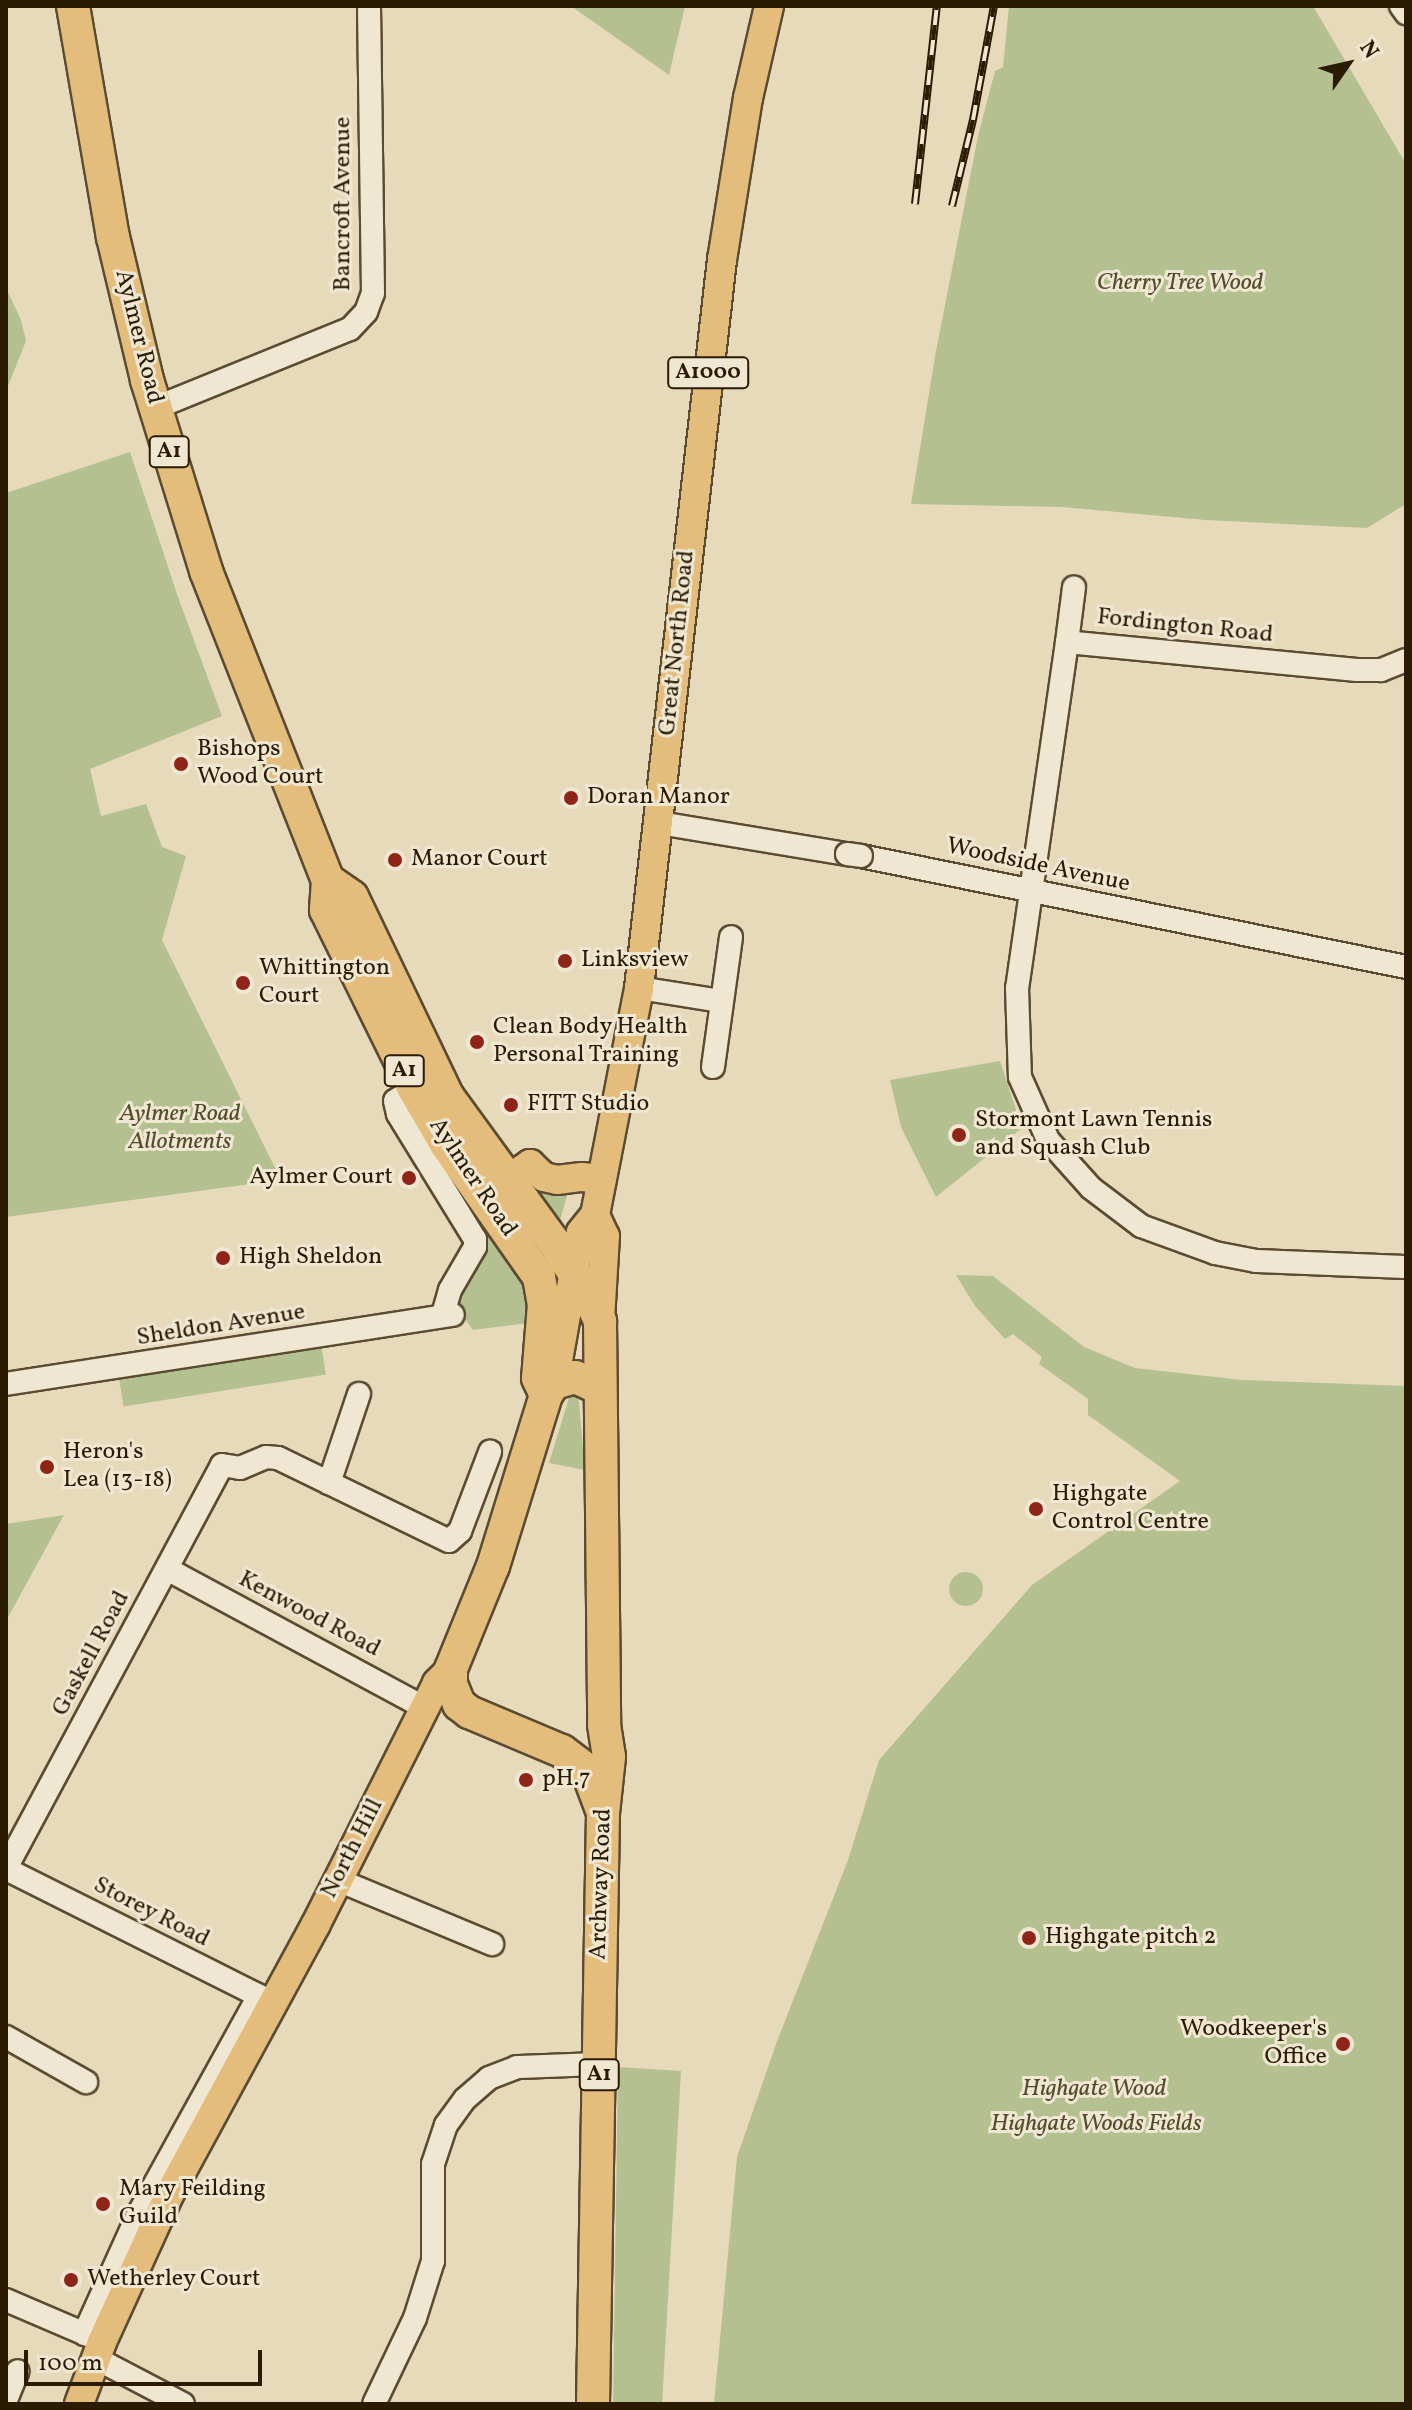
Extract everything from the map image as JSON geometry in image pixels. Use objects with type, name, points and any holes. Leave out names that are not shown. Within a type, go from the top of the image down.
[{"type":"highway","name":"Aylmer Road","points":[[73,6],[110,223],[155,408],[226,626],[328,880],[326,910],[414,1089],[467,1176],[539,1277],[544,1304],[538,1378],[550,1389]]},
{"type":"highway","name":"Aylmer Road","points":[[328,880],[352,897],[448,1097],[576,1275]]},
{"type":"highway","name":"Archway Road","points":[[576,1275],[600,1321],[604,1725],[609,1757],[603,1813],[593,2404]]},
{"type":"highway","points":[[550,1389],[575,1377],[599,1388]]},
{"type":"highway","name":"A1","points":[[550,1389],[493,1566],[451,1669],[455,1697],[446,1712],[562,1751],[587,1770],[603,1813]]},
{"type":"highway","points":[[562,1751],[587,1743],[604,1725]]},
{"type":"main road","name":"Great North Road","points":[[576,1275],[581,1232],[595,1215],[639,988],[722,260],[748,98],[769,6]]},
{"type":"main road","points":[[508,1179],[530,1164],[544,1177],[557,1180],[582,1177],[602,1179]]},
{"type":"main road","name":"A1000","points":[[595,1215],[605,1236],[600,1321]]},
{"type":"main road","name":"A1000","points":[[550,1389],[576,1275]]},
{"type":"main road","name":"North Hill","points":[[79,2404],[94,2345],[266,1999],[338,1880],[398,1760],[446,1712]]},
{"type":"street","name":"Bancroft Avenue","points":[[155,408],[350,329],[366,312],[373,293],[369,6]]},
{"type":"street","points":[[1401,6],[1406,13]]},
{"type":"street","points":[[1067,642],[1074,587]]},
{"type":"street","name":"Fordington Road","points":[[1406,660],[1381,670],[1357,670],[1067,642],[1017,988],[1020,1077],[1048,1140],[1091,1188],[1141,1226],[1215,1253],[1256,1261],[1406,1267]]},
{"type":"street","name":"Woodside Avenue","points":[[659,823],[847,854],[1406,967]]},
{"type":"street","points":[[713,1067],[731,937]]},
{"type":"street","points":[[639,988],[720,1001]]},
{"type":"street","name":"Sheldon Avenue","points":[[6,1384],[448,1315],[450,1290],[475,1247],[475,1239],[398,1114],[395,1101],[414,1089]]},
{"type":"street","points":[[359,1394],[329,1483],[449,1541],[460,1531],[490,1452]]},
{"type":"street","name":"Gaskell Road","points":[[6,1868],[222,1465],[240,1468],[266,1457],[278,1458],[329,1483]]},
{"type":"street","name":"Kenwood Road","points":[[167,1569],[446,1712]]},
{"type":"street","name":"Storey Road","points":[[6,1868],[266,1999]]},
{"type":"street","points":[[338,1880],[492,1944]]},
{"type":"street","points":[[6,2037],[86,2082]]},
{"type":"street","points":[[374,2404],[415,2318],[433,2261],[433,2164],[446,2125],[465,2099],[489,2078],[517,2067],[599,2064]]},
{"type":"street","points":[[6,2300],[94,2345],[183,2404]]},
{"type":"street","points":[[6,2400],[18,2371]]},
{"type":"green space","points":[[571,6],[685,6],[669,75]]},
{"type":"green space","name":"Cherry Tree Wood","points":[[1009,6],[1313,6],[1406,164],[1406,504],[1367,528],[1205,520],[1062,507],[911,504],[935,356],[978,136],[995,71],[1003,67]]},
{"type":"green space","points":[[6,288],[21,320],[26,341],[6,391]]},
{"type":"green space","name":"Aylmer Road Allotments","points":[[130,452],[222,716],[90,769],[101,816],[146,804],[162,847],[186,856],[162,940],[281,1180],[6,1217],[6,493]]},
{"type":"green space","name":"Stormont Lawn Tennis and Squash Club","points":[[1000,1061],[1022,1128],[936,1197],[901,1127],[890,1080]]},
{"type":"green space","points":[[528,1182],[569,1189],[559,1224]]},
{"type":"green space","points":[[483,1226],[525,1284],[530,1298],[528,1323],[473,1330],[458,1309],[456,1297],[485,1250],[486,1238],[480,1229]]},
{"type":"green space","name":"Highgate Wood","points":[[956,1275],[993,1276],[1084,1347],[1135,1368],[1242,1380],[1406,1386],[1406,2404],[714,2404],[737,2157],[776,2044],[848,1860],[879,1760],[1032,1585],[1180,1481],[1088,1415],[1088,1399],[1039,1364],[1042,1357],[1013,1334],[1005,1339],[975,1306]]},
{"type":"green space","points":[[320,1337],[326,1375],[123,1407],[118,1369]]},
{"type":"green space","points":[[572,1388],[578,1392],[585,1470],[549,1463]]},
{"type":"green space","points":[[64,1515],[6,1621],[6,1524]]},
{"type":"green space","points":[[966,1572],[978,1577],[983,1589],[978,1601],[966,1606],[954,1601],[949,1589],[954,1577]]},
{"type":"green space","points":[[618,2067],[681,2071],[662,2404],[613,2404]]},
{"type":"railway","points":[[915,204],[937,6]]},
{"type":"railway","points":[[952,206],[973,120],[994,6]]},
{"type":"place","name":"Bishops Wood Court","points":[[181,764]]},
{"type":"place","name":"Doran Manor","points":[[571,798]]},
{"type":"place","name":"Manor Court","points":[[395,860]]},
{"type":"place","name":"Linksview","points":[[565,961]]},
{"type":"place","name":"Whittington Court","points":[[243,983]]},
{"type":"place","name":"Clean Body Health Personal Training","points":[[477,1042]]},
{"type":"place","name":"FITT Studio","points":[[511,1105]]},
{"type":"place","name":"Stormont Lawn Tennis and Squash Club","points":[[959,1135]]},
{"type":"place","name":"Aylmer Court","points":[[409,1178]]},
{"type":"place","name":"High Sheldon","points":[[223,1258]]},
{"type":"place","name":"Heron's Lea (13-18)","points":[[47,1467]]},
{"type":"place","name":"Highgate Control Centre","points":[[1036,1509]]},
{"type":"place","name":"pH.7","points":[[526,1780]]},
{"type":"place","name":"Highgate pitch 2","points":[[1029,1938]]},
{"type":"place","name":"Woodkeeper's Office","points":[[1343,2044]]},
{"type":"place","name":"Mary Feilding Guild","points":[[103,2204]]},
{"type":"place","name":"Wetherley Court","points":[[71,2280]]},
{"type":"park label","name":"Highgate Woods Fields","points":[[1096,2125]]}]
